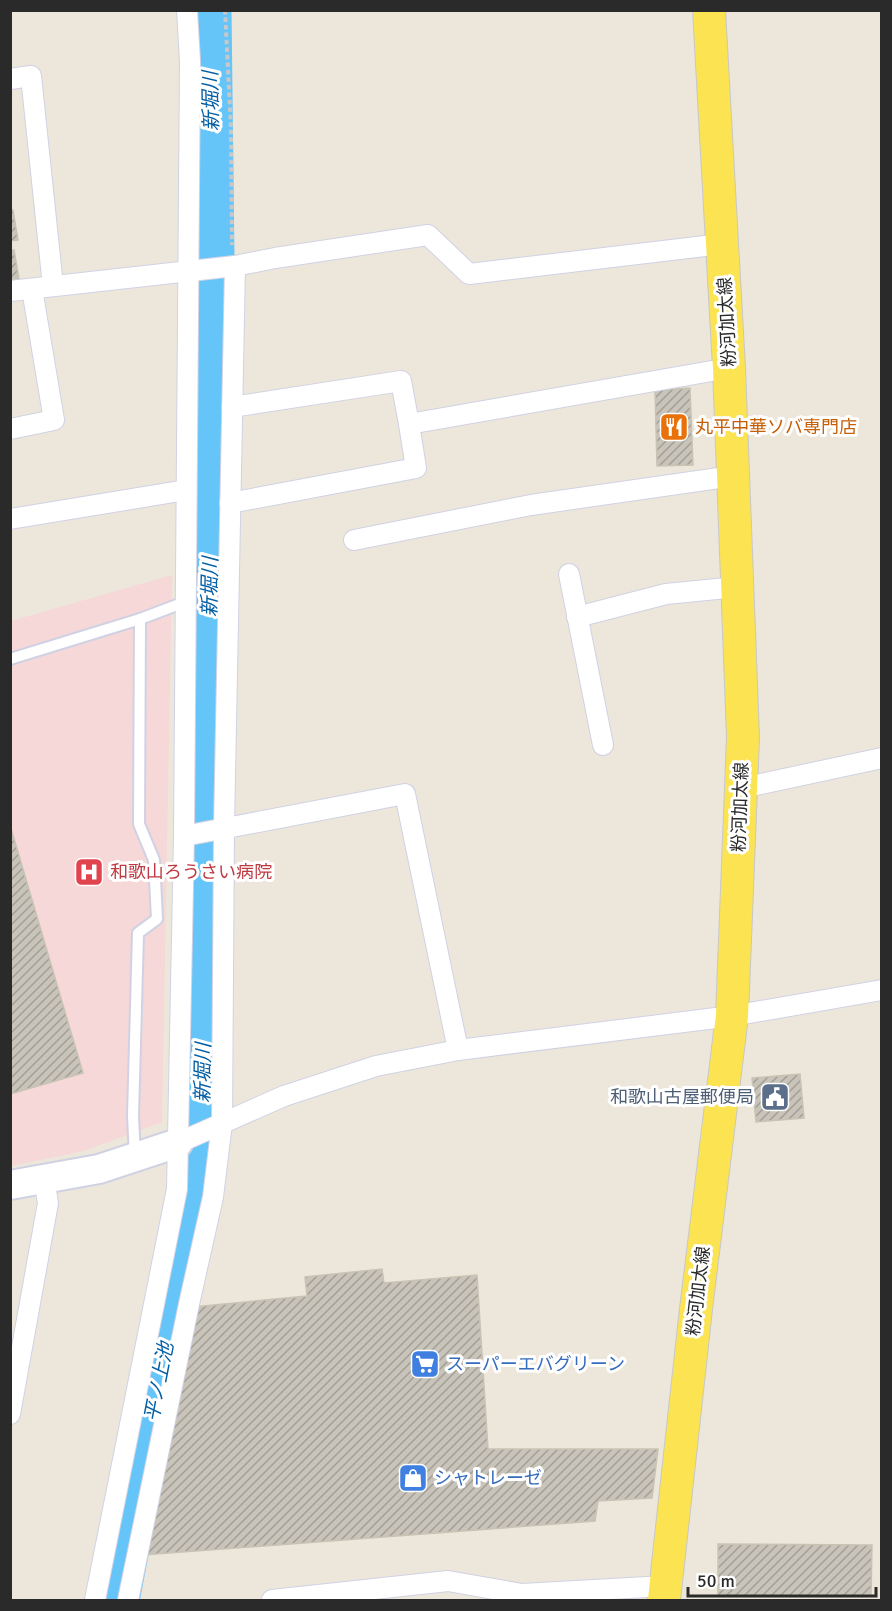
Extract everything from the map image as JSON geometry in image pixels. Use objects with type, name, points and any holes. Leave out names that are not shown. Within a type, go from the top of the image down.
[{"type":"main road","name":"粉河加太線","points":[[664,1593],[732,1016],[743,736],[729,368],[709,10]]},
{"type":"street","points":[[95,1600],[177,1189],[184,836],[186,490],[194,271],[187,10]]},
{"type":"street","points":[[10,79],[31,76],[53,286]]},
{"type":"street","points":[[10,291],[231,267],[275,258],[428,235],[469,274],[722,244]]},
{"type":"street","points":[[128,1600],[213,1197],[222,1123],[224,827],[232,407],[231,267]]},
{"type":"street","points":[[10,429],[54,420],[32,289]]},
{"type":"street","points":[[409,424],[729,368]]},
{"type":"street","points":[[230,503],[416,468],[401,381],[232,407]]},
{"type":"street","points":[[354,540],[531,505],[733,476]]},
{"type":"street","points":[[10,519],[186,490]]},
{"type":"street","points":[[569,574],[603,746]]},
{"type":"street","points":[[577,617],[666,594],[737,587]]},
{"type":"street","points":[[741,788],[882,758]]},
{"type":"street","points":[[184,836],[405,794],[458,1050]]},
{"type":"street","points":[[10,1185],[99,1169],[178,1143],[284,1096],[376,1066],[458,1050],[732,1016],[882,990]]},
{"type":"street","points":[[10,1414],[48,1203],[44,1179]]},
{"type":"street","points":[[272,1600],[448,1581],[522,1597],[664,1593]]},
{"type":"lane","points":[[10,658],[140,619],[185,602]]},
{"type":"lane","points":[[135,1157],[133,1116],[138,933],[157,918],[154,860],[139,824],[140,619]]},
{"type":"path","points":[[225,10],[231,128],[231,267]]},
{"type":"shaded area","name":"和歌山ろうさい病院","points":[[172,575],[162,1122],[84,1151],[11,1166],[11,621]]},
{"type":"building","points":[[13,210],[18,240],[10,241],[10,211]]},
{"type":"building","points":[[10,250],[14,250],[19,279],[10,281]]},
{"type":"building","name":"丸平中華ソバ専門店","points":[[690,388],[693,465],[657,466],[655,390]]},
{"type":"building","points":[[10,825],[83,1073],[10,1094]]},
{"type":"building","points":[[800,1074],[804,1118],[756,1122],[752,1078]]},
{"type":"building","points":[[382,1269],[384,1283],[477,1275],[488,1449],[658,1449],[652,1498],[598,1501],[595,1521],[143,1555],[193,1307],[307,1296],[305,1277]]},
{"type":"building","points":[[718,1544],[872,1545],[871,1596],[718,1596]]},
{"type":"waterway","name":"新堀川","points":[[117,1600],[201,1164],[213,341],[209,10]]},
{"type":"waterway","points":[[186,1171],[201,1164]]},
{"type":"place","name":"丸平中華ソバ専門店","points":[[674,427]]},
{"type":"place","name":"和歌山ろうさい病院","points":[[89,872]]},
{"type":"place","name":"和歌山古屋郵便局","points":[[775,1097]]},
{"type":"place","name":"スーパーエバグリーン","points":[[425,1364]]},
{"type":"place","name":"シャトレーゼ","points":[[413,1478]]},
{"type":"water label","name":"平ノ上池","points":[[159,1382]]}]
